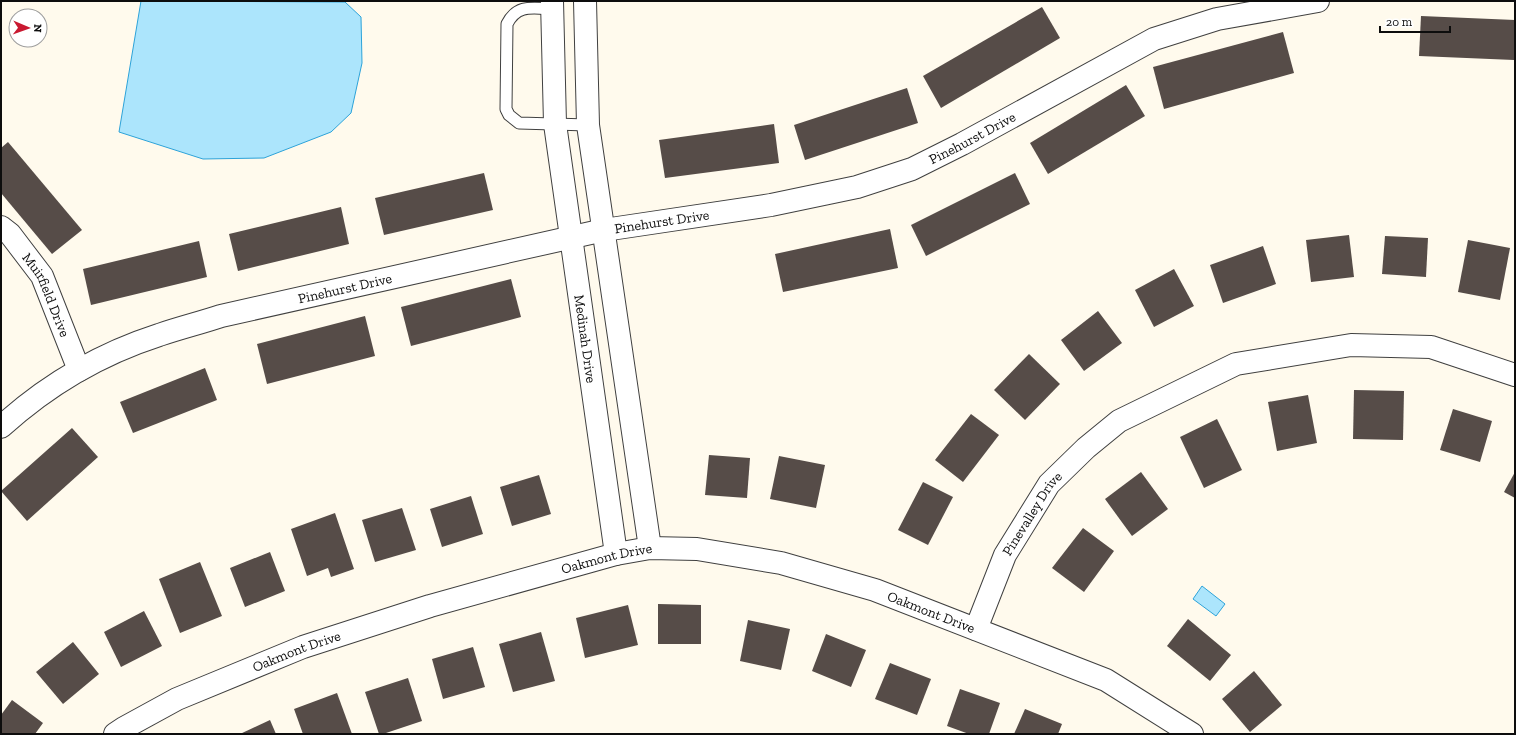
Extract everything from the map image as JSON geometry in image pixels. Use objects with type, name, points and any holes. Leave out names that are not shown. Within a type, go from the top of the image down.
[{"type":"street","points":[[585,1],[588,125],[650,548]]},
{"type":"street","name":"Pinehurst Drive","points":[[1,427],[19,411],[67,376],[110,354],[148,339],[221,316],[604,230],[771,205],[864,185],[912,169],[969,140],[1154,39],[1217,19],[1318,1]]},
{"type":"street","name":"Medinah Drive","points":[[552,5],[555,124],[616,554]]},
{"type":"street","name":"Muirfield Drive","points":[[1,227],[10,234],[42,276],[79,370]]},
{"type":"street","name":"Pinevalley Drive","points":[[976,629],[1005,556],[1049,484],[1086,448],[1119,421],[1236,364],[1351,345],[1430,347],[1515,375]]},
{"type":"street","name":"Oakmont Drive","points":[[115,734],[178,699],[303,647],[410,612],[616,554],[650,548],[697,548],[781,563],[875,590],[1106,680],[1192,734]]},
{"type":"lane","name":"Medinah Drive","points":[[552,5],[520,10],[514,14],[507,24],[506,109],[509,115],[519,123],[588,125]]},
{"type":"water","points":[[141,1],[345,2],[361,17],[362,63],[351,113],[331,132],[264,158],[203,159],[119,132]]},
{"type":"water","points":[[1202,586],[1225,604],[1216,616],[1193,599]]},
{"type":"building","points":[[1042,7],[1060,38],[941,108],[923,76]]},
{"type":"building","points":[[1421,16],[1515,20],[1514,60],[1419,56]]},
{"type":"building","points":[[1283,32],[1294,73],[1164,109],[1153,67]]},
{"type":"building","points":[[1126,85],[1145,116],[1048,174],[1030,143]]},
{"type":"building","points":[[907,88],[918,123],[805,160],[794,125]]},
{"type":"building","points":[[774,124],[779,163],[665,178],[659,140]]},
{"type":"building","points":[[8,142],[82,230],[52,254],[1,193],[1,148]]},
{"type":"building","points":[[484,173],[493,210],[384,235],[375,198]]},
{"type":"building","points":[[1015,173],[1030,204],[926,256],[911,225]]},
{"type":"building","points":[[341,207],[349,244],[238,271],[229,234]]},
{"type":"building","points":[[890,229],[898,268],[783,292],[775,254]]},
{"type":"building","points":[[1349,235],[1354,277],[1311,282],[1306,240]]},
{"type":"building","points":[[1385,236],[1428,238],[1426,277],[1382,274]]},
{"type":"building","points":[[1468,240],[1510,248],[1500,300],[1458,292]]},
{"type":"building","points":[[199,241],[207,277],[91,305],[83,269]]},
{"type":"building","points":[[1263,246],[1276,284],[1223,303],[1210,265]]},
{"type":"building","points":[[1174,269],[1194,306],[1154,327],[1135,290]]},
{"type":"building","points":[[511,279],[521,317],[411,346],[401,307]]},
{"type":"building","points":[[1098,311],[1122,343],[1084,371],[1061,340]]},
{"type":"building","points":[[365,316],[375,356],[267,384],[257,344]]},
{"type":"building","points":[[1029,354],[1060,384],[1025,420],[994,390]]},
{"type":"building","points":[[205,368],[217,400],[133,433],[120,402]]},
{"type":"building","points":[[1354,390],[1404,391],[1403,440],[1353,439]]},
{"type":"building","points":[[1308,395],[1317,443],[1277,451],[1268,402]]},
{"type":"building","points":[[1453,409],[1492,421],[1480,462],[1440,450]]},
{"type":"building","points":[[971,414],[999,435],[963,482],[935,460]]},
{"type":"building","points":[[1217,419],[1242,470],[1204,488],[1180,437]]},
{"type":"building","points":[[72,428],[98,457],[27,521],[1,491]]},
{"type":"building","points":[[709,455],[750,458],[747,498],[705,495]]},
{"type":"building","points":[[779,456],[825,465],[816,508],[770,499]]},
{"type":"building","points":[[1141,472],[1168,509],[1132,536],[1105,499]]},
{"type":"building","points":[[1515,472],[1515,498],[1504,492]]},
{"type":"building","points":[[539,475],[551,514],[512,526],[500,487]]},
{"type":"building","points":[[923,482],[953,497],[928,545],[898,530]]},
{"type":"building","points":[[471,496],[483,534],[442,547],[430,509]]},
{"type":"building","points":[[402,508],[416,550],[375,562],[362,520]]},
{"type":"building","points":[[335,513],[354,569],[331,577],[328,568],[307,576],[291,529]]},
{"type":"building","points":[[1083,528],[1114,551],[1084,592],[1052,568]]},
{"type":"building","points":[[270,552],[285,591],[245,607],[230,568]]},
{"type":"building","points":[[200,562],[222,616],[180,633],[159,579]]},
{"type":"building","points":[[658,604],[701,605],[701,644],[658,644]]},
{"type":"building","points":[[628,605],[638,645],[585,658],[576,618]]},
{"type":"building","points":[[144,611],[162,646],[121,667],[104,632]]},
{"type":"building","points":[[1188,619],[1231,655],[1210,681],[1167,646]]},
{"type":"building","points":[[748,620],[790,629],[781,670],[740,661]]},
{"type":"building","points":[[541,632],[555,681],[513,692],[499,644]]},
{"type":"building","points":[[826,634],[866,650],[851,687],[812,671]]},
{"type":"building","points":[[73,642],[99,674],[63,704],[36,672]]},
{"type":"building","points":[[473,647],[485,687],[443,699],[432,659]]},
{"type":"building","points":[[890,663],[931,679],[917,715],[875,699]]},
{"type":"building","points":[[1254,671],[1282,705],[1250,732],[1222,699]]},
{"type":"building","points":[[408,678],[422,721],[379,734],[365,692]]},
{"type":"building","points":[[960,689],[1000,703],[989,734],[969,734],[947,726]]},
{"type":"building","points":[[337,693],[352,734],[303,734],[294,709]]},
{"type":"building","points":[[12,700],[43,723],[35,734],[1,734],[1,715]]},
{"type":"building","points":[[1025,709],[1062,724],[1058,734],[1014,734]]},
{"type":"building","points":[[270,720],[276,734],[240,734]]}]
